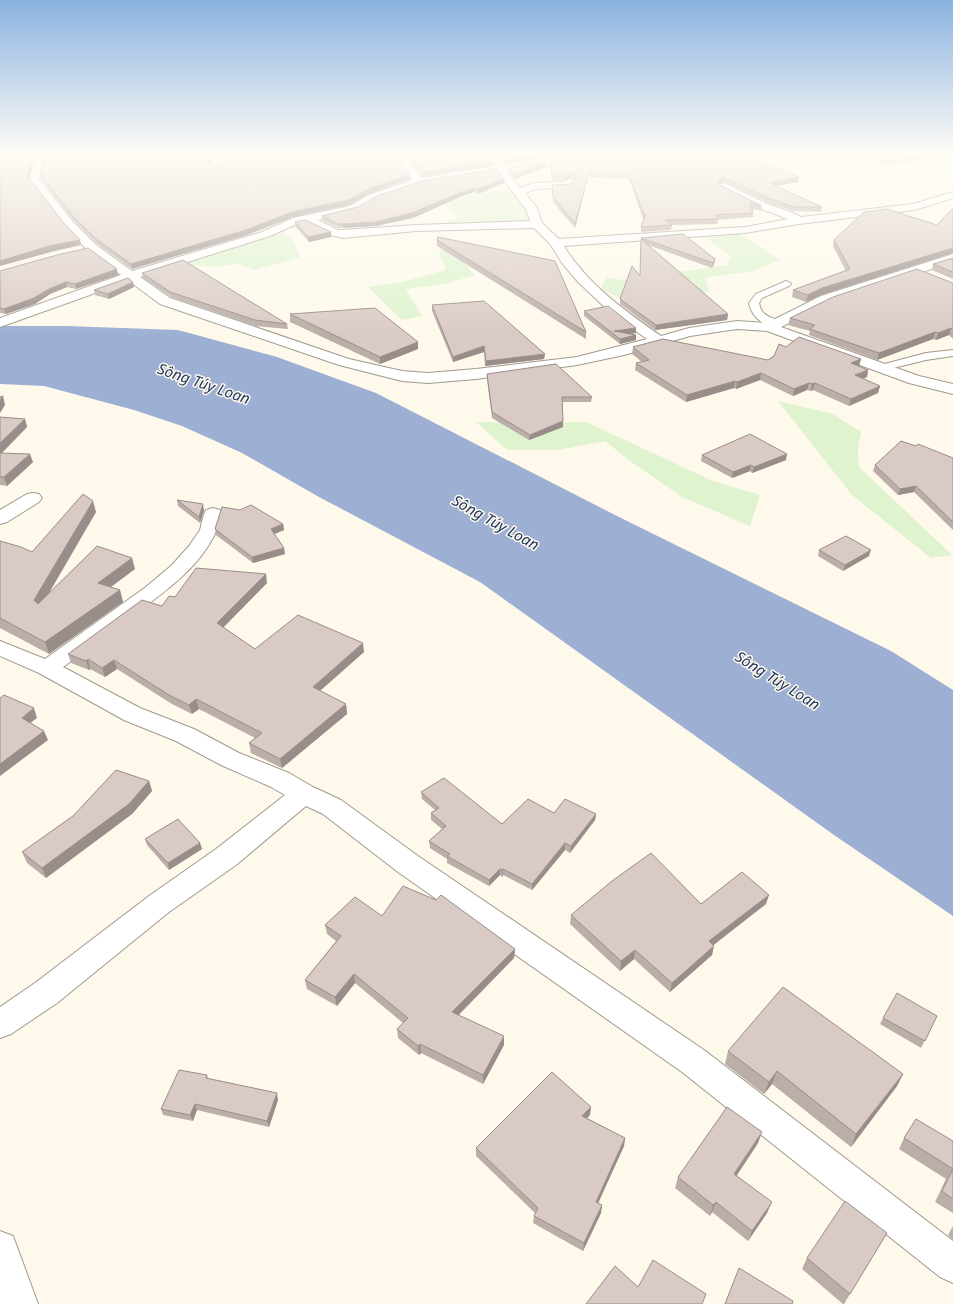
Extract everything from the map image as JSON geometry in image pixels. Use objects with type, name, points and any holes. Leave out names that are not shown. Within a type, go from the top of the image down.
[{"type":"street","points":[[61,214],[92,248],[165,302],[344,362],[402,376],[428,378],[557,364],[619,352],[689,332],[737,325],[773,326],[914,380],[953,389]]},
{"type":"street","points":[[0,323],[129,276],[266,234],[297,220],[330,214]]},
{"type":"street","points":[[533,214],[537,224],[556,243],[566,260],[583,279],[618,312],[659,341]]},
{"type":"street","points":[[787,214],[799,221]]},
{"type":"street","points":[[556,243],[745,230],[799,221],[863,214]]},
{"type":"street","points":[[308,219],[335,233],[343,234],[416,228],[537,224]]},
{"type":"street","points":[[77,251],[92,248]]},
{"type":"street","points":[[773,326],[826,299],[953,258]]},
{"type":"street","points":[[915,270],[934,278]]},
{"type":"street","points":[[0,518],[33,498]]},
{"type":"street","points":[[47,668],[153,591],[179,569],[197,550],[209,530],[213,514]]},
{"type":"street","points":[[0,648],[47,668],[132,714],[185,735],[230,759],[280,780],[304,794],[332,807],[408,864],[693,1061],[953,1264]]},
{"type":"street","points":[[0,1024],[46,993],[159,904],[226,857],[304,794]]},
{"type":"street","points":[[0,1249],[19,1304]]},
{"type":"lane","points":[[773,326],[765,321],[754,309],[754,303],[759,296],[786,284]]},
{"type":"lane","points":[[881,368],[924,357],[953,353]]},
{"type":"green space","points":[[454,214],[529,214],[532,226],[439,224],[455,220],[458,216]]},
{"type":"green space","points":[[285,232],[294,243],[300,257],[255,270],[239,264],[213,267],[187,264]]},
{"type":"green space","points":[[737,233],[781,260],[752,271],[705,278],[709,292],[623,300],[601,289],[606,277],[622,280],[727,265],[731,256],[706,238]]},
{"type":"green space","points":[[452,250],[475,275],[445,284],[406,289],[422,316],[402,320],[368,287],[402,282],[446,270],[439,251]]},
{"type":"green space","points":[[778,401],[833,414],[861,432],[858,449],[859,467],[952,555],[931,558],[852,495]]},
{"type":"green space","points":[[476,422],[586,422],[713,481],[760,495],[750,526],[682,497],[630,461],[605,441],[557,450],[507,450]]},
{"type":"water","name":"Sông Túy Loan","points":[[0,326],[67,326],[178,330],[277,357],[376,393],[619,517],[891,651],[953,690],[953,916],[834,835],[480,582],[319,497],[242,453],[182,426],[134,410],[44,386],[0,384]]},
{"type":"building","points":[[0,214],[57,214],[80,240],[49,246],[0,261]]},
{"type":"building","points":[[71,214],[287,214],[246,230],[131,264],[96,239]]},
{"type":"building","points":[[331,214],[408,214],[375,222],[343,224],[338,224],[322,216]]},
{"type":"building","points":[[567,214],[578,214],[575,223]]},
{"type":"building","points":[[644,214],[737,214],[715,215],[718,219],[665,220],[672,225],[641,227],[646,214]]},
{"type":"building","points":[[862,214],[902,214],[937,225],[947,214],[953,214],[953,248],[822,288],[808,295],[793,290],[850,269],[834,240]]},
{"type":"building","points":[[305,220],[331,232],[308,237],[295,222]]},
{"type":"building","points":[[683,234],[715,259],[713,263],[641,238]]},
{"type":"building","points":[[438,237],[555,261],[586,332],[437,240]]},
{"type":"building","points":[[641,239],[728,314],[656,325],[620,299],[632,266],[640,276]]},
{"type":"building","points":[[88,248],[117,269],[75,284],[66,282],[49,289],[34,298],[4,309],[0,308],[0,271]]},
{"type":"building","points":[[953,258],[953,272],[933,264]]},
{"type":"building","points":[[183,260],[287,324],[255,320],[170,292],[142,273]]},
{"type":"building","points":[[917,269],[953,283],[953,330],[951,328],[938,333],[935,332],[879,353],[810,329],[815,325],[790,318],[833,297]]},
{"type":"building","points":[[128,278],[133,282],[108,294],[94,290]]},
{"type":"building","points":[[484,301],[545,354],[486,361],[484,346],[453,357],[432,305]]},
{"type":"building","points":[[608,306],[636,328],[614,331],[636,335],[620,339],[584,311]]},
{"type":"building","points":[[375,308],[418,342],[380,357],[290,314]]},
{"type":"building","points":[[799,337],[861,359],[851,363],[868,370],[855,375],[880,386],[851,399],[815,383],[809,383],[794,389],[761,373],[737,382],[735,381],[687,395],[636,363],[649,360],[633,347],[663,339],[768,360],[774,356],[779,344],[786,347]]},
{"type":"building","points":[[556,364],[592,397],[562,397],[563,421],[530,435],[492,412],[487,374]]},
{"type":"building","points":[[0,417],[25,419],[0,443]]},
{"type":"building","points":[[750,434],[787,454],[754,467],[751,465],[733,472],[702,455]]},
{"type":"building","points":[[901,441],[916,446],[918,444],[953,458],[953,522],[916,486],[900,489],[875,465]]},
{"type":"building","points":[[0,453],[30,454],[4,477],[0,477]]},
{"type":"building","points":[[83,494],[93,501],[34,600],[38,604],[97,546],[132,558],[98,583],[120,590],[45,642],[0,618],[0,541],[32,552]]},
{"type":"building","points":[[177,500],[203,504],[199,517]]},
{"type":"building","points":[[251,505],[283,524],[271,529],[284,548],[252,557],[215,529],[222,507],[240,510]]},
{"type":"building","points":[[846,536],[871,550],[845,565],[819,550]]},
{"type":"building","points":[[196,568],[266,574],[217,623],[255,649],[298,615],[363,643],[313,687],[346,704],[280,759],[249,743],[262,733],[196,699],[189,705],[169,695],[114,660],[102,668],[88,659],[86,661],[68,654],[142,600],[162,606],[169,596],[175,597]]},
{"type":"building","points":[[4,695],[34,708],[22,718],[44,731],[0,764],[0,698]]},
{"type":"building","points":[[116,770],[149,781],[129,804],[42,868],[22,852],[73,816]]},
{"type":"building","points":[[444,778],[502,824],[528,799],[554,813],[565,799],[596,814],[571,846],[565,843],[532,884],[503,869],[500,869],[489,880],[447,856],[450,854],[429,841],[446,826],[431,813],[439,808],[421,792]]},
{"type":"building","points":[[178,819],[200,843],[168,863],[145,839]]},
{"type":"building","points":[[651,853],[701,904],[742,872],[769,895],[709,941],[714,946],[672,983],[635,950],[621,961],[571,915],[612,881]]},
{"type":"building","points":[[403,886],[436,900],[441,895],[515,949],[452,1012],[504,1036],[483,1075],[420,1044],[418,1046],[397,1029],[408,1018],[354,974],[335,997],[305,980],[341,936],[325,925],[355,897],[382,916]]},
{"type":"building","points":[[783,987],[903,1074],[856,1134],[777,1071],[769,1082],[728,1051]]},
{"type":"building","points":[[897,993],[937,1016],[925,1041],[883,1018]]},
{"type":"building","points":[[179,1070],[207,1075],[206,1078],[277,1093],[267,1121],[195,1104],[190,1115],[161,1109]]},
{"type":"building","points":[[552,1072],[591,1107],[582,1116],[625,1138],[596,1202],[602,1205],[584,1243],[534,1216],[538,1208],[476,1148]]},
{"type":"building","points":[[727,1107],[762,1132],[734,1174],[772,1202],[752,1231],[716,1202],[713,1205],[678,1177]]},
{"type":"building","points":[[916,1119],[953,1141],[953,1169],[904,1138]]},
{"type":"building","points":[[953,1169],[953,1199],[942,1191]]},
{"type":"building","points":[[845,1201],[887,1233],[850,1294],[807,1258]]},
{"type":"building","points":[[653,1260],[706,1294],[702,1304],[586,1304],[615,1266],[638,1287]]},
{"type":"building","points":[[739,1268],[793,1301],[792,1304],[725,1304]]}]
